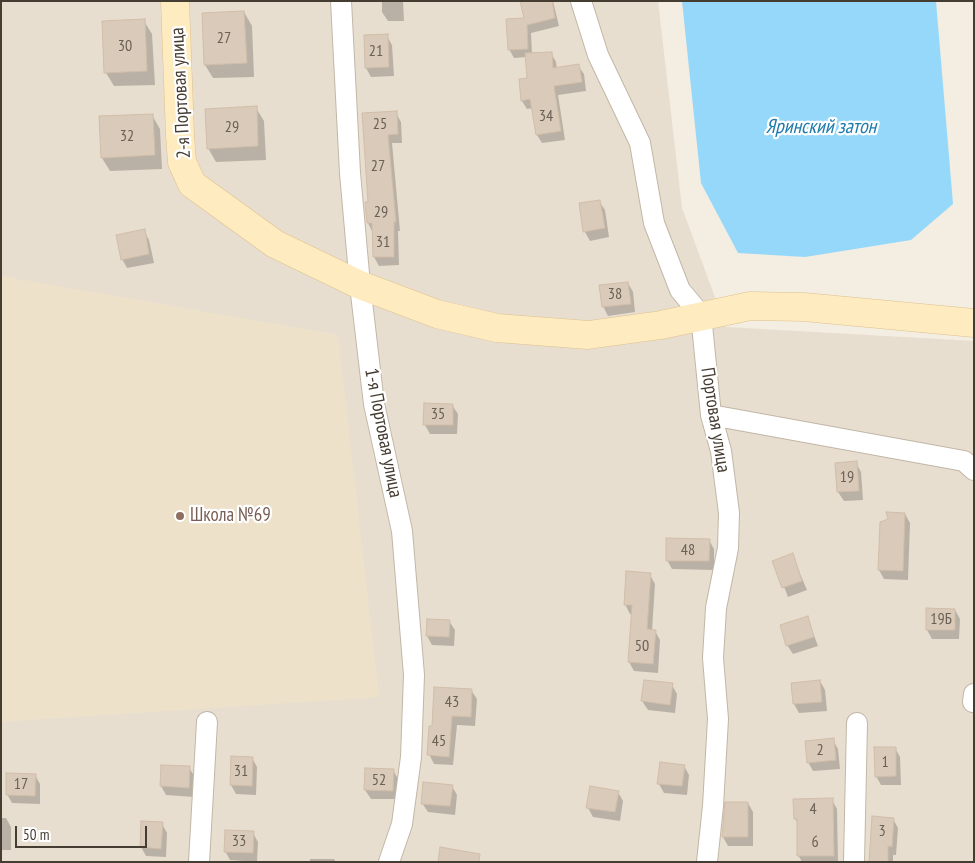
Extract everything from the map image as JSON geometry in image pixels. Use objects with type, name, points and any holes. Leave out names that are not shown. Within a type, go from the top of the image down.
[{"type":"street","name":"2-я Портовая улица","points":[[176,1],[182,162],[192,184],[275,244],[360,285]]},
{"type":"street","name":"1-я Портовая улица","points":[[342,1],[350,173],[360,285],[374,404],[402,531],[414,675],[411,757],[404,815],[389,862]]},
{"type":"street","points":[[581,1],[598,55],[640,143],[657,231],[680,290],[701,315]]},
{"type":"street","points":[[360,285],[437,314],[497,328],[588,335],[661,325],[750,306],[804,307],[974,322]]},
{"type":"street","name":"Портовая улица","points":[[701,315],[711,415],[721,451],[729,513],[728,548],[716,608],[713,658],[718,719],[713,806],[707,862]]},
{"type":"street","points":[[711,415],[964,461],[974,470]]},
{"type":"street","points":[[199,862],[207,722]]},
{"type":"street","points":[[854,862],[857,723]]},
{"type":"shaded area","points":[[1,1],[658,1],[682,208],[726,327],[974,341],[974,862],[1,862]]},
{"type":"shaded area","name":"Школа №69","points":[[1,276],[338,335],[379,697],[1,722]]},
{"type":"water","name":"Яринский затон","points":[[682,1],[936,1],[953,204],[911,240],[805,257],[738,253],[701,183]]},
{"type":"building","points":[[520,1],[552,1],[555,18],[527,25],[528,49],[508,50],[506,19],[524,18]]},
{"type":"building","points":[[244,11],[247,63],[204,65],[202,13]]},
{"type":"building","points":[[145,19],[147,71],[104,73],[102,21]]},
{"type":"building","points":[[388,34],[389,67],[365,68],[364,35]]},
{"type":"building","points":[[552,52],[553,68],[579,64],[582,82],[554,86],[561,131],[536,135],[530,99],[521,101],[519,79],[527,78],[525,53]]},
{"type":"building","points":[[257,106],[258,146],[207,149],[205,109]]},
{"type":"building","points":[[397,111],[398,134],[388,135],[396,222],[394,222],[394,257],[373,257],[372,223],[367,223],[365,202],[368,202],[362,113]]},
{"type":"building","points":[[153,114],[155,155],[101,158],[99,116]]},
{"type":"building","points":[[600,200],[605,228],[583,232],[579,203]]},
{"type":"building","points":[[145,229],[149,254],[121,260],[116,235]]},
{"type":"building","points":[[628,282],[631,304],[602,307],[599,285]]},
{"type":"building","points":[[424,403],[453,404],[453,425],[423,425]]},
{"type":"building","points":[[857,461],[859,491],[837,492],[835,463]]},
{"type":"building","points":[[886,512],[905,513],[903,571],[878,570],[880,522],[888,519]]},
{"type":"building","points":[[666,538],[710,539],[709,561],[666,561]]},
{"type":"building","points":[[793,553],[802,581],[782,588],[772,561]]},
{"type":"building","points":[[626,571],[651,573],[647,629],[656,630],[653,664],[628,662],[632,605],[624,605]]},
{"type":"building","points":[[926,608],[955,609],[955,630],[926,630]]},
{"type":"building","points":[[808,616],[814,637],[786,646],[780,625]]},
{"type":"building","points":[[427,619],[450,620],[449,637],[426,636]]},
{"type":"building","points":[[644,680],[673,683],[670,705],[641,701]]},
{"type":"building","points":[[820,680],[822,702],[793,704],[791,683]]},
{"type":"building","points":[[434,687],[472,689],[471,717],[452,716],[449,757],[427,755],[429,726],[432,726]]},
{"type":"building","points":[[834,738],[836,760],[807,763],[805,741]]},
{"type":"building","points":[[874,747],[896,747],[896,776],[875,777]]},
{"type":"building","points":[[231,756],[253,757],[252,786],[230,785]]},
{"type":"building","points":[[660,762],[685,765],[682,786],[657,784]]},
{"type":"building","points":[[161,765],[190,766],[189,788],[160,786]]},
{"type":"building","points":[[365,768],[394,769],[393,791],[364,790]]},
{"type":"building","points":[[6,773],[36,774],[35,796],[6,795]]},
{"type":"building","points":[[423,782],[453,785],[450,806],[421,804]]},
{"type":"building","points":[[590,786],[619,791],[615,812],[586,808]]},
{"type":"building","points":[[833,798],[834,856],[797,856],[797,819],[794,819],[793,799]]},
{"type":"building","points":[[725,802],[748,802],[748,837],[722,837]]},
{"type":"building","points":[[872,816],[894,818],[892,847],[888,846],[888,862],[869,862]]},
{"type":"building","points":[[141,821],[163,822],[161,849],[140,847]]},
{"type":"building","points":[[225,830],[254,831],[253,853],[224,852]]},
{"type":"building","points":[[440,847],[480,854],[479,862],[438,862]]},
{"type":"place","name":"Школа №69","points":[[180,516]]}]
